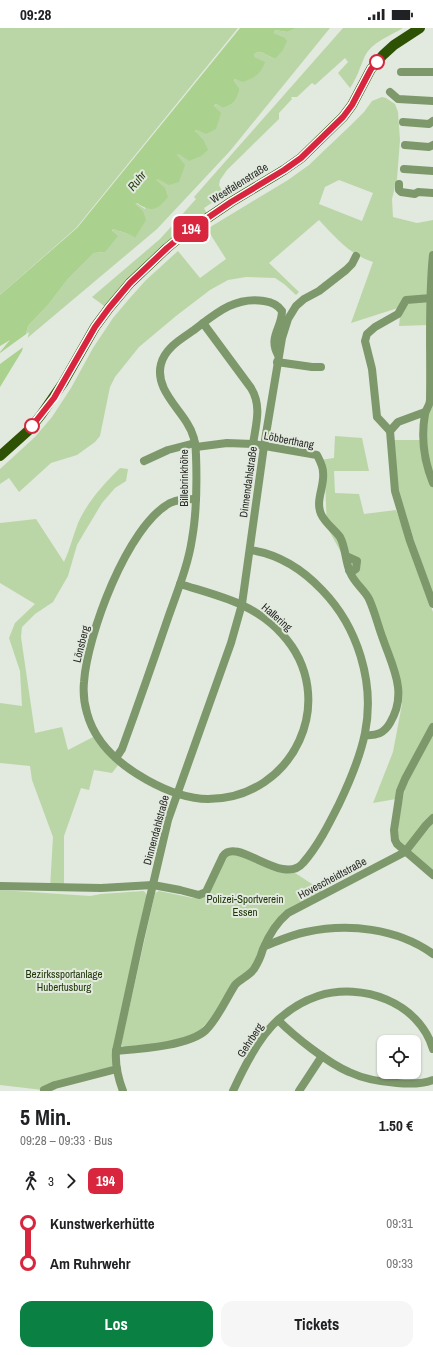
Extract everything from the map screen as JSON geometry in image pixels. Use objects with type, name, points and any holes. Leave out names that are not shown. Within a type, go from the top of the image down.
[{"type":"main road","name":"Westfalenstraße","points":[[0,456],[29,430],[41,415],[63,383],[95,327],[130,283],[184,234],[301,158],[343,117],[352,105],[371,69],[383,55],[420,28]]},
{"type":"street","points":[[401,72],[433,72]]},
{"type":"street","points":[[390,92],[398,99],[433,100]]},
{"type":"street","points":[[403,122],[429,124],[433,121]]},
{"type":"street","points":[[405,145],[429,147],[433,145]]},
{"type":"street","points":[[404,169],[433,171]]},
{"type":"street","points":[[399,184],[398,190],[401,192],[415,194],[418,192],[433,193]]},
{"type":"street","points":[[433,255],[429,346],[430,401],[425,412],[423,442],[433,483]]},
{"type":"street","name":"Dinnendahlstraße","points":[[123,1091],[117,1068],[116,1051],[168,820],[231,643],[242,604],[264,446],[282,338],[288,319],[296,306],[304,299],[319,291],[346,270],[352,264],[356,256]]},
{"type":"street","points":[[431,298],[406,300],[398,314],[375,326],[367,334],[365,341],[372,369],[378,417],[390,431],[395,491],[410,541],[431,591],[433,604]]},
{"type":"street","name":"Billebrinkhöhe","points":[[116,758],[122,749],[180,584],[192,541],[196,499],[196,445],[187,423],[167,394],[162,383],[160,369],[163,358],[171,347],[225,307],[254,300],[272,303],[282,311],[274,342],[278,358]]},
{"type":"street","points":[[202,324],[251,388],[256,397],[258,409],[254,444]]},
{"type":"street","points":[[278,358],[312,367],[321,367]]},
{"type":"street","points":[[390,431],[398,422],[425,412]]},
{"type":"street","name":"Löbberthang","points":[[144,461],[168,450],[196,445],[228,443],[254,444],[317,455],[323,472],[319,504],[320,512],[326,522],[340,537],[349,570],[356,583],[365,592],[376,614],[382,638],[396,674],[398,685],[398,704],[388,727],[374,736],[365,735]]},
{"type":"street","name":"Lönsberg","points":[[177,794],[141,777],[103,746],[87,714],[84,693],[85,674],[98,622],[108,593],[130,548],[156,513],[171,502],[196,499]]},
{"type":"street","points":[[0,886],[101,888],[153,885],[199,895],[208,890],[223,856],[229,851],[239,852],[287,870],[294,870],[301,865],[318,841],[342,797],[358,759],[365,735],[368,705],[366,682],[355,640],[341,614],[319,587],[298,570],[277,558],[262,552],[250,550]]},
{"type":"street","points":[[180,584],[231,599],[242,604]]},
{"type":"street","name":"Hallering","points":[[177,794],[194,798],[214,799],[234,796],[251,791],[272,777],[284,766],[293,753],[304,731],[308,712],[308,693],[304,674],[298,658],[289,643],[277,629],[242,604]]},
{"type":"street","points":[[433,727],[404,779],[400,791],[394,835],[397,844],[433,875]]},
{"type":"street","points":[[405,852],[433,818]]},
{"type":"street","name":"Hovescheidtstraße","points":[[116,1051],[190,1040],[201,1033],[212,1022],[237,982],[249,975],[254,969],[273,928],[280,920],[288,913],[405,852]]},
{"type":"street","points":[[265,946],[305,932],[333,928],[350,928],[390,933],[409,940],[433,954]]},
{"type":"street","name":"Gehrberg","points":[[233,1091],[240,1076],[266,1032],[278,1020],[296,1006],[319,996],[342,992],[355,992],[370,994],[386,999],[409,1012],[417,1020],[425,1031],[433,1049]]},
{"type":"street","points":[[278,1020],[322,1056],[348,1072],[384,1082],[410,1084],[433,1080]]},
{"type":"street","points":[[300,1091],[322,1056]]},
{"type":"street","points":[[44,1090],[54,1085],[117,1068]]},
{"type":"street","points":[[381,1091],[384,1082]]},
{"type":"green space","points":[[0,28],[238,28],[76,228],[0,295]]},
{"type":"green space","points":[[297,28],[330,28],[230,151],[157,229],[25,340],[28,326],[48,305],[68,279],[94,253],[105,252],[113,229],[135,237],[134,204],[136,203],[145,209],[156,180],[177,155],[203,139],[195,132],[216,104],[223,108],[234,102],[240,89],[234,81],[255,53],[261,52],[275,59],[284,37],[274,33],[275,30],[287,32]]},
{"type":"green space","points":[[343,28],[403,28],[377,43],[368,51],[350,88],[338,73],[348,62],[345,58],[315,85],[312,83],[297,97],[291,97],[292,99],[279,113],[279,119],[227,170],[220,180],[219,185],[224,195],[204,208],[208,216],[107,308],[92,297],[160,239],[196,199],[194,197]]},
{"type":"green space","points":[[382,97],[386,98],[395,104],[398,112],[400,140],[397,179],[392,199],[393,217],[417,223],[433,220],[433,251],[428,325],[399,326],[401,307],[351,323],[373,262],[364,259],[350,250],[319,220],[269,263],[299,292],[296,295],[275,278],[246,277],[228,280],[210,290],[139,347],[115,377],[110,387],[100,436],[95,442],[77,455],[51,463],[19,492],[9,478],[0,484],[0,469],[35,437],[52,417],[71,388],[93,348],[113,318],[146,280],[178,251],[200,278],[226,259],[207,229],[288,180],[309,165],[364,112],[372,101]],"holes":[[[339,180],[373,193],[362,221],[319,204],[325,187]]]},
{"type":"green space","points":[[433,340],[433,478],[425,442]]},
{"type":"green space","points":[[335,436],[362,438],[369,471],[334,471],[335,493],[359,494],[364,514],[396,510],[433,612],[433,722],[396,799],[373,803],[393,752],[402,704],[395,677],[364,594],[327,527],[325,482],[320,460],[334,458]]},
{"type":"green space","points":[[393,440],[421,440],[433,485],[433,598],[397,488]]},
{"type":"green space","points":[[120,468],[128,469],[126,481],[115,488],[102,503],[77,545],[68,576],[53,602],[35,614],[22,627],[21,637],[35,733],[62,727],[68,750],[95,736],[119,764],[112,773],[94,770],[89,790],[81,788],[64,836],[64,888],[50,888],[53,837],[32,780],[30,766],[0,763],[0,703],[22,706],[20,671],[9,638],[15,623],[35,604],[0,583],[0,523],[36,519],[64,562],[78,523],[86,508],[102,487]]},
{"type":"green space","points":[[433,733],[433,875],[398,843],[396,830],[407,780]]},
{"type":"green space","name":"Polizei-Sportverein Essen","points":[[228,853],[292,871],[326,893],[288,913],[254,967],[231,988],[210,1019],[199,1031],[189,1037],[170,1042],[125,1047],[121,1045],[155,893],[159,891],[193,898],[203,898]]},
{"type":"green space","name":"Bezirkssportanlage Hubertusburg","points":[[0,890],[90,896],[145,892],[148,898],[113,1067],[43,1090],[0,1085]]},
{"type":"water","name":"Ruhr","points":[[240,28],[297,28],[287,32],[275,30],[274,33],[284,37],[287,41],[283,50],[275,59],[261,52],[255,53],[254,57],[265,62],[259,73],[243,82],[235,79],[234,81],[240,89],[234,102],[223,108],[216,104],[214,106],[221,113],[216,129],[206,134],[197,130],[195,131],[203,139],[208,150],[201,156],[189,161],[179,154],[177,155],[185,165],[179,182],[169,185],[158,179],[156,180],[165,188],[168,197],[161,205],[154,209],[150,209],[137,203],[135,204],[143,211],[146,220],[135,238],[113,229],[112,231],[118,236],[105,252],[94,253],[68,279],[48,305],[28,326],[22,351],[0,387],[0,352],[10,340],[0,346],[0,295],[77,228]]},
{"type":"pier","points":[[29,332],[26,345],[0,364],[0,353]]},
{"type":"bus line","name":"194","points":[[32,426],[54,398],[95,327],[130,283],[184,234],[231,202],[301,158],[343,117],[352,105],[371,69],[377,62]]}]
